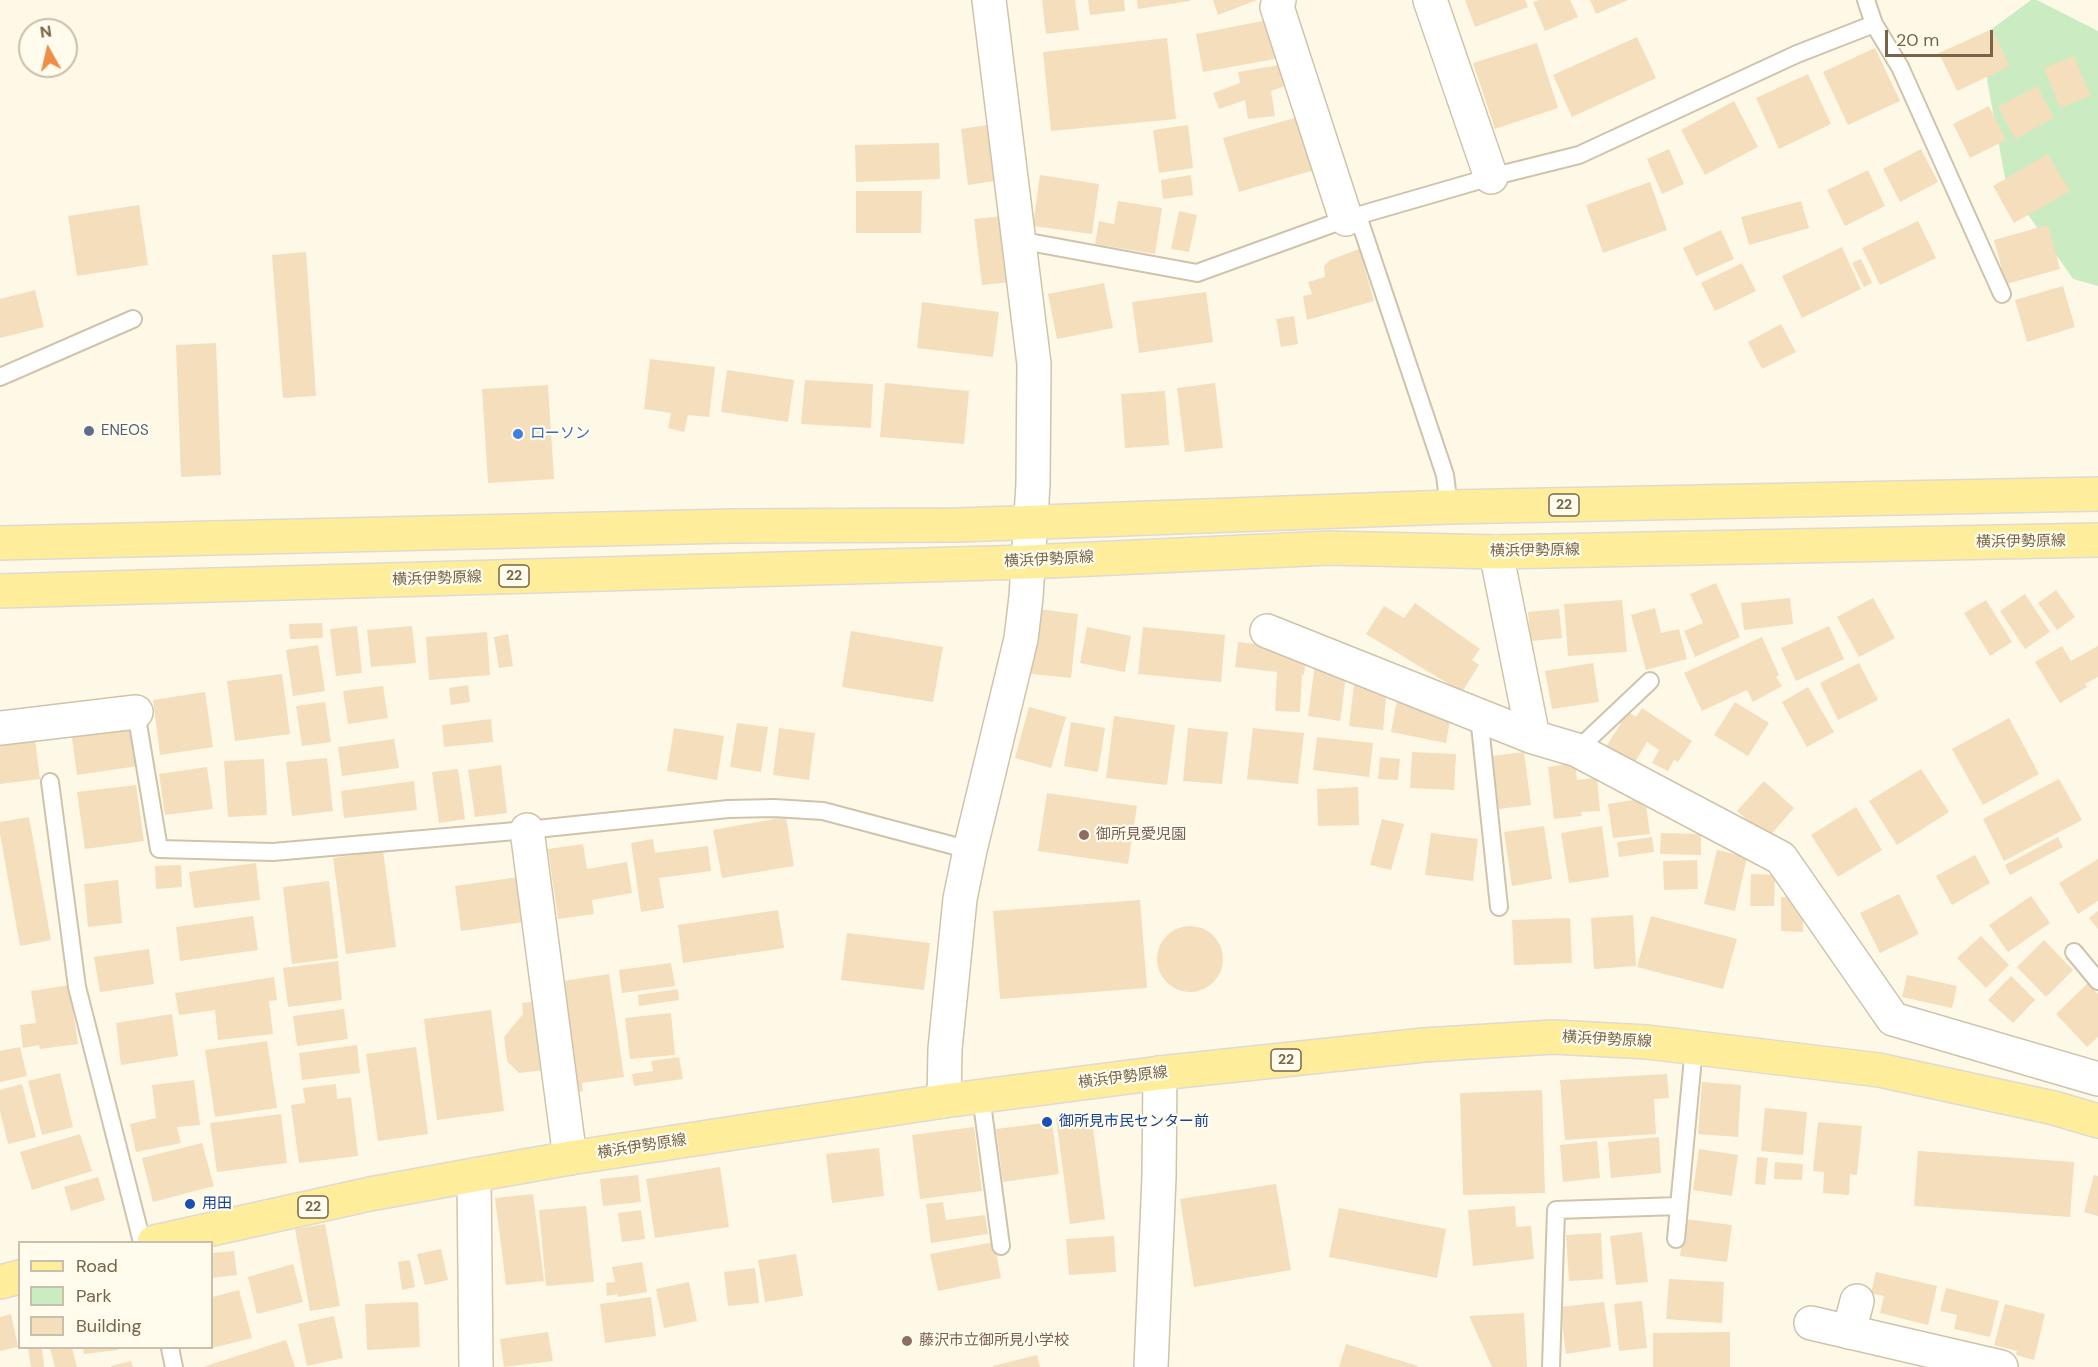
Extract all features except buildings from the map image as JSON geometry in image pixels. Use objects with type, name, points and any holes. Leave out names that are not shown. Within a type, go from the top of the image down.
[{"type":"main road","name":"22","points":[[0,543],[708,527],[959,525],[1449,507],[2098,494]]},
{"type":"main road","name":"横浜伊勢原線","points":[[0,591],[1028,562],[1330,548],[1496,552],[2098,540]]},
{"type":"main road","name":"横浜伊勢原線","points":[[158,1241],[370,1194],[474,1175],[570,1158],[944,1101],[1160,1073],[1424,1046],[1553,1037],[1647,1042],[1879,1070],[2054,1108],[2098,1121]]},
{"type":"main road","points":[[0,1282],[18,1278]]},
{"type":"street","points":[[944,1101],[945,1049],[960,899],[1021,639],[1033,484],[1034,364],[989,0]]},
{"type":"street","points":[[1279,0],[1277,7],[1352,218]]},
{"type":"street","points":[[1430,0],[1491,177]]},
{"type":"street","points":[[1496,552],[1533,737]]},
{"type":"street","points":[[1267,631],[1533,737],[1577,750],[1781,858],[1893,1019],[2098,1079]]},
{"type":"street","points":[[0,728],[136,712]]},
{"type":"street","points":[[527,830],[570,1158]]},
{"type":"street","points":[[1152,1367],[1159,1177],[1160,1073]]},
{"type":"street","points":[[474,1175],[476,1367]]},
{"type":"street","points":[[1850,1332],[1857,1301]]},
{"type":"street","points":[[1812,1323],[2001,1367]]},
{"type":"lane","points":[[1866,0],[1874,24],[1900,67],[2002,294]]},
{"type":"lane","points":[[1018,240],[1197,273],[1352,218],[1491,177],[1579,155],[1797,54],[1874,24]]},
{"type":"lane","points":[[1352,218],[1445,475],[1449,507]]},
{"type":"lane","points":[[0,377],[133,319]]},
{"type":"lane","points":[[1577,750],[1650,681]]},
{"type":"lane","points":[[136,712],[159,849],[273,852],[728,810],[774,808],[823,811],[970,850]]},
{"type":"lane","points":[[1479,716],[1499,908]]},
{"type":"lane","points":[[50,782],[77,987],[142,1241]]},
{"type":"lane","points":[[2074,952],[2098,981]]},
{"type":"lane","points":[[1676,1239],[1694,1047]]},
{"type":"lane","points":[[981,1096],[1001,1246]]},
{"type":"lane","points":[[1551,1367],[1556,1210],[1679,1206]]},
{"type":"lane","points":[[170,1349],[174,1367]]},
{"type":"green space","points":[[2031,0],[2037,0],[2098,31],[2098,286],[2073,279],[2006,183],[1987,80],[1989,31]]},
{"type":"place","name":"ENEOS","points":[[89,431]]},
{"type":"place","name":"ローソン","points":[[518,434]]},
{"type":"place","name":"御所見愛児園","points":[[1084,835]]},
{"type":"place","name":"御所見市民センター前","points":[[1047,1122]]},
{"type":"place","name":"用田","points":[[190,1204]]},
{"type":"place","name":"藤沢市立御所見小学校","points":[[907,1341]]}]
